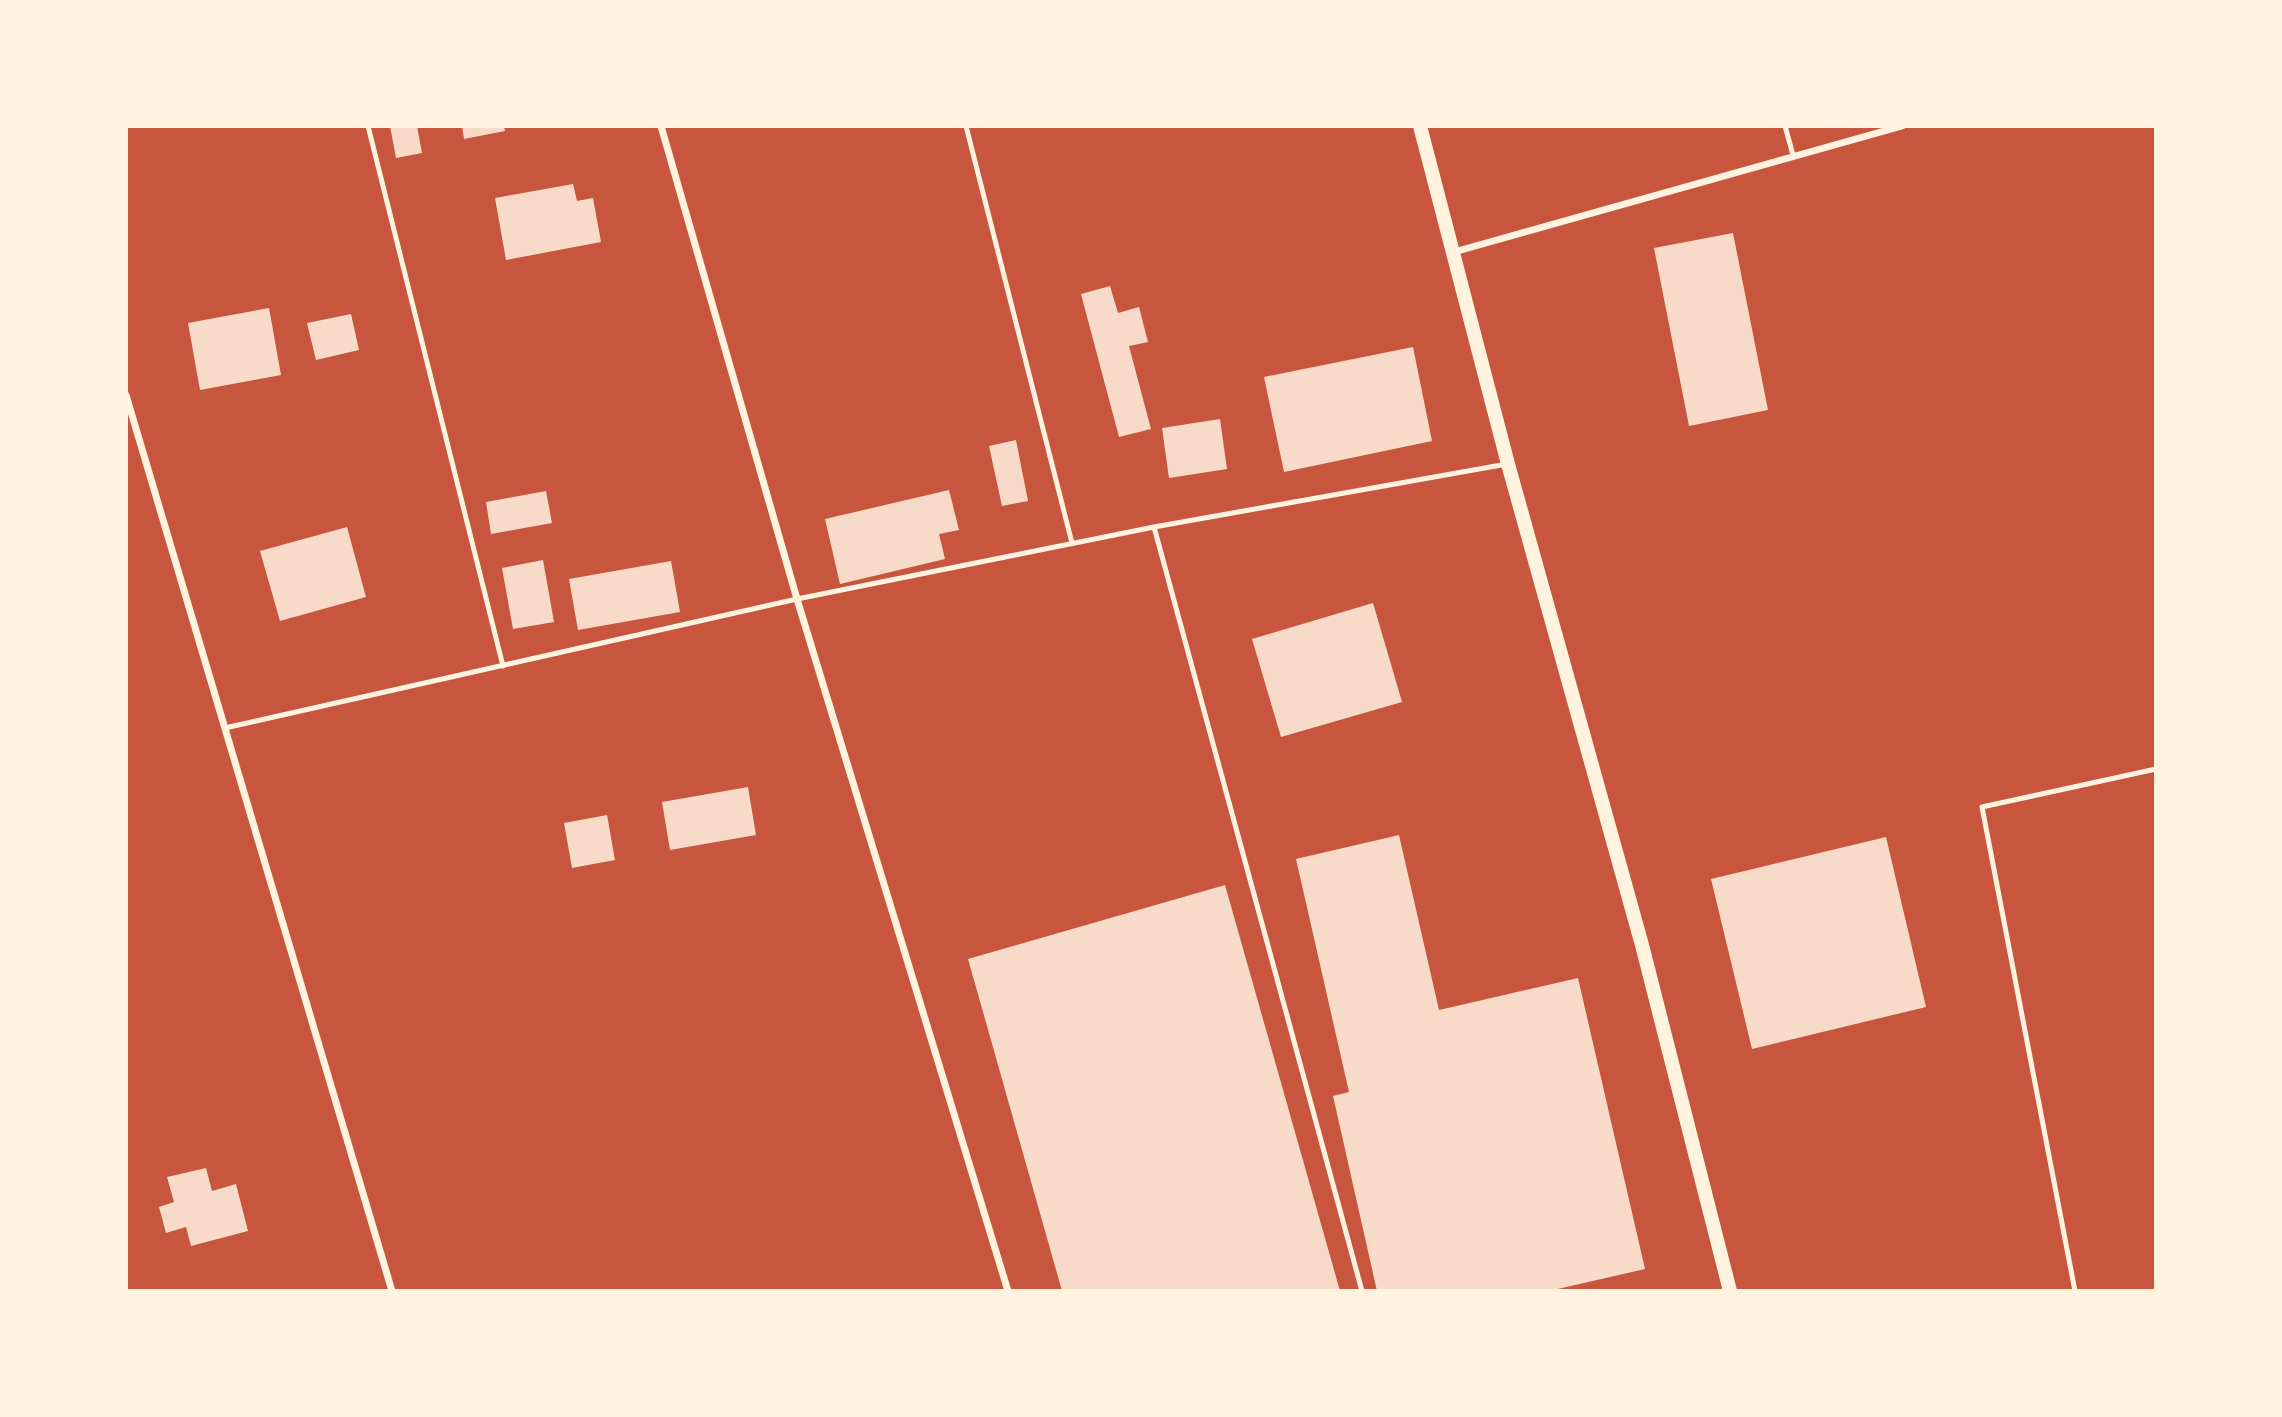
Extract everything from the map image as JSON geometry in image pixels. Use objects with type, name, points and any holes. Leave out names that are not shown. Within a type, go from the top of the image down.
[{"type":"main road","points":[[1420,126],[1508,464],[1642,945],[1730,1291]]},
{"type":"street","points":[[661,126],[797,599],[1009,1291]]},
{"type":"street","points":[[1454,252],[1902,126]]},
{"type":"street","points":[[126,395],[391,1291]]},
{"type":"lane","points":[[368,126],[503,666]]},
{"type":"lane","points":[[966,126],[1072,543]]},
{"type":"lane","points":[[1786,126],[1793,155]]},
{"type":"lane","points":[[225,728],[797,599],[1154,527],[1508,464]]},
{"type":"lane","points":[[1154,527],[1362,1291]]},
{"type":"lane","points":[[2076,1291],[1982,807],[2156,769]]},
{"type":"building","points":[[390,126],[417,126],[422,153],[396,158]]},
{"type":"building","points":[[462,126],[504,126],[505,131],[464,139]]},
{"type":"building","points":[[573,184],[577,201],[593,198],[601,242],[506,260],[495,198]]},
{"type":"building","points":[[1733,233],[1768,410],[1689,426],[1654,248]]},
{"type":"building","points":[[1110,286],[1118,313],[1139,307],[1148,342],[1129,346],[1151,429],[1119,437],[1081,294]]},
{"type":"building","points":[[269,308],[281,375],[200,390],[188,323]]},
{"type":"building","points":[[351,314],[359,350],[316,360],[307,323]]},
{"type":"building","points":[[1413,347],[1432,441],[1284,472],[1264,377]]},
{"type":"building","points":[[1220,419],[1227,469],[1169,478],[1162,428]]},
{"type":"building","points":[[1016,440],[1028,501],[1002,506],[989,446]]},
{"type":"building","points":[[949,490],[959,530],[939,534],[945,559],[840,584],[825,519]]},
{"type":"building","points":[[546,491],[552,523],[491,534],[486,502]]},
{"type":"building","points":[[347,527],[366,597],[280,621],[260,551]]},
{"type":"building","points":[[543,560],[554,622],[513,629],[502,568]]},
{"type":"building","points":[[671,561],[680,612],[578,630],[569,579]]},
{"type":"building","points":[[1373,603],[1402,702],[1281,737],[1252,639]]},
{"type":"building","points":[[748,787],[756,835],[670,850],[662,802]]},
{"type":"building","points":[[607,815],[615,860],[572,868],[564,823]]},
{"type":"building","points":[[1399,835],[1439,1010],[1578,978],[1645,1269],[1549,1291],[1377,1291],[1333,1096],[1349,1092],[1296,859]]},
{"type":"building","points":[[1886,837],[1926,1007],[1752,1049],[1711,879]]},
{"type":"building","points":[[1225,885],[1340,1291],[1062,1291],[968,959]]},
{"type":"building","points":[[206,1168],[212,1191],[236,1184],[248,1231],[191,1246],[186,1227],[166,1233],[159,1207],[174,1202],[167,1177]]}]
